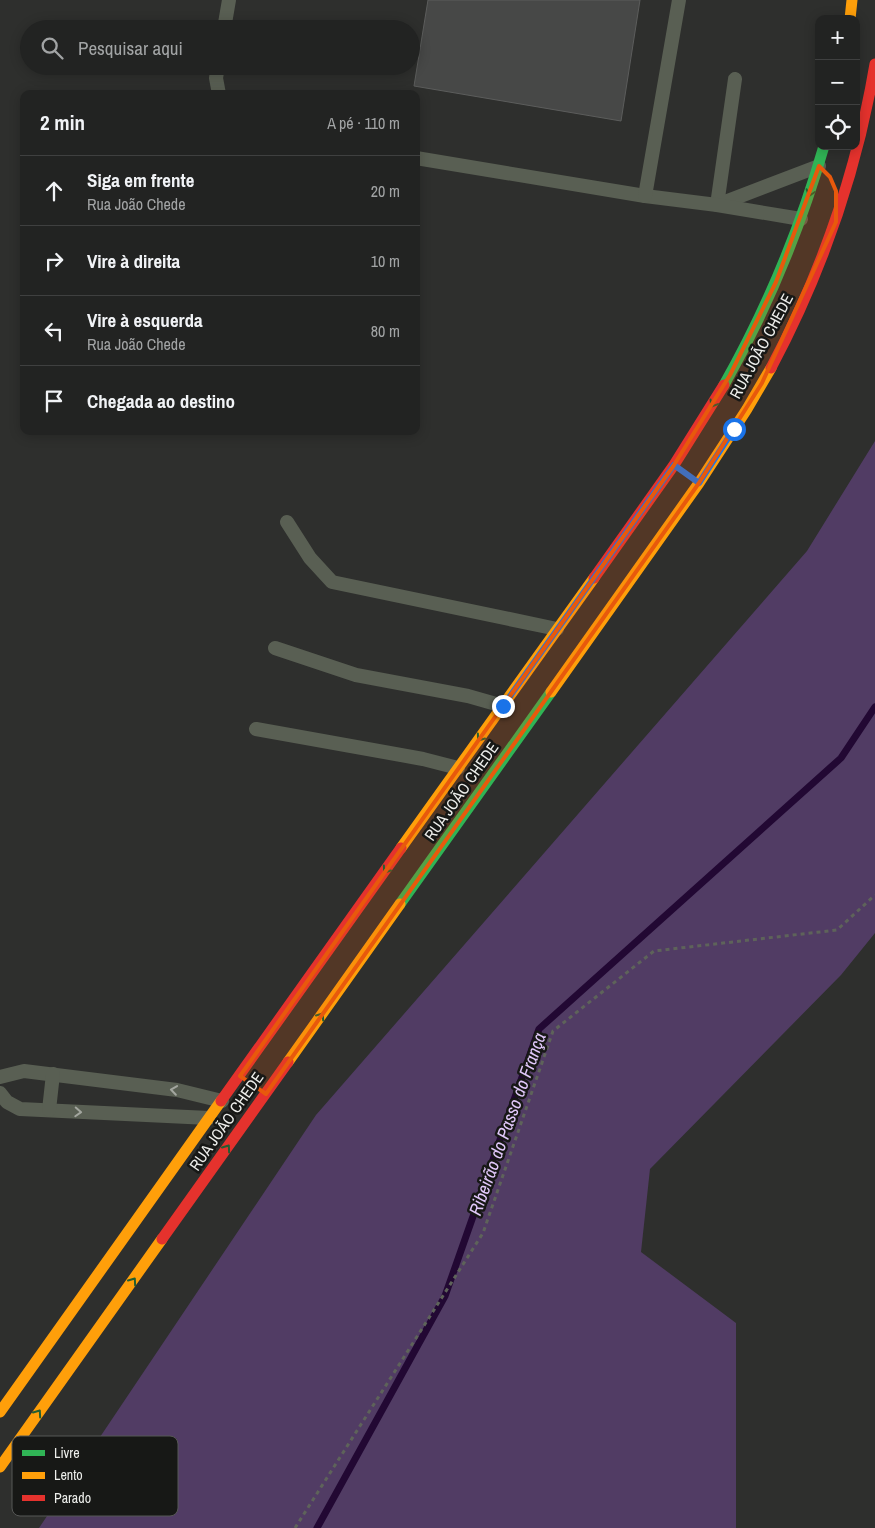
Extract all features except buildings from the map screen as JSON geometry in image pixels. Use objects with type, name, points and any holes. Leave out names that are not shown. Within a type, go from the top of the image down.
[{"type":"main road","points":[[850,15],[852,0]]},
{"type":"main road","name":"RUA JOÃO CHEDE","points":[[22,1436],[262,1091],[699,483],[762,383],[836,222],[862,129],[875,64]]},
{"type":"main road","name":"RUA JOÃO CHEDE","points":[[0,1412],[222,1101],[243,1078],[557,629],[680,469],[780,284],[823,150]]},
{"type":"main road","points":[[818,166],[832,180],[836,191],[836,222]]},
{"type":"main road","points":[[680,469],[699,483]]},
{"type":"main road","name":"RUA JOÃO CHEDE","points":[[0,1467],[12,1450]]},
{"type":"lane","points":[[226,20],[229,0]]},
{"type":"lane","points":[[645,196],[679,0]]},
{"type":"lane","points":[[216,75],[218,90]]},
{"type":"lane","points":[[717,205],[735,80]]},
{"type":"lane","points":[[420,159],[645,196],[717,205],[801,219]]},
{"type":"lane","points":[[717,205],[818,166]]},
{"type":"lane","points":[[287,522],[310,558],[332,582],[557,629]]},
{"type":"lane","points":[[274,648],[356,675],[468,696],[503,706]]},
{"type":"lane","points":[[256,729],[423,759],[458,768]]},
{"type":"lane","points":[[0,1076],[24,1071],[53,1074],[177,1090],[222,1101]]},
{"type":"lane","points":[[49,1110],[53,1074]]},
{"type":"lane","points":[[0,1093],[6,1102],[20,1109],[210,1118]]},
{"type":"path","points":[[295,1528],[483,1233],[553,1031],[654,951],[837,930],[875,895]]},
{"type":"highlighted area","points":[[819,166],[830,177],[836,191],[836,222],[762,383],[699,483],[266,1094],[240,1076],[674,465],[730,375],[776,282]]},
{"type":"shaded area","points":[[875,441],[875,933],[841,975],[650,1169],[641,1252],[736,1323],[736,1528],[39,1528],[47,1516],[178,1516],[178,1436],[101,1436],[316,1115],[807,551]]},
{"type":"waterway","name":"Ribeirão do Passo do França","points":[[317,1528],[445,1296],[539,1029],[841,758],[875,707]]},
{"type":"traffic: fast","points":[[724,385],[740,356],[781,268],[815,177],[823,150]]},
{"type":"traffic: fast","points":[[400,904],[551,692]]},
{"type":"traffic: slow","points":[[850,15],[852,0]]},
{"type":"traffic: slow","points":[[551,692],[699,483],[771,368]]},
{"type":"traffic: slow","points":[[401,848],[594,578]]},
{"type":"traffic: slow","points":[[288,1062],[400,904]]},
{"type":"traffic: slow","points":[[0,1412],[221,1101]]},
{"type":"traffic: slow","points":[[22,1436],[162,1239]]},
{"type":"traffic: slow","points":[[0,1467],[12,1450]]},
{"type":"traffic: jam","points":[[771,368],[822,258],[848,182],[875,64]]},
{"type":"traffic: jam","points":[[594,578],[674,465],[724,385]]},
{"type":"traffic: jam","points":[[221,1101],[401,848]]},
{"type":"traffic: jam","points":[[162,1239],[288,1062]]},
{"type":"route","points":[[503,706],[674,465],[699,483],[734,429]]}]
